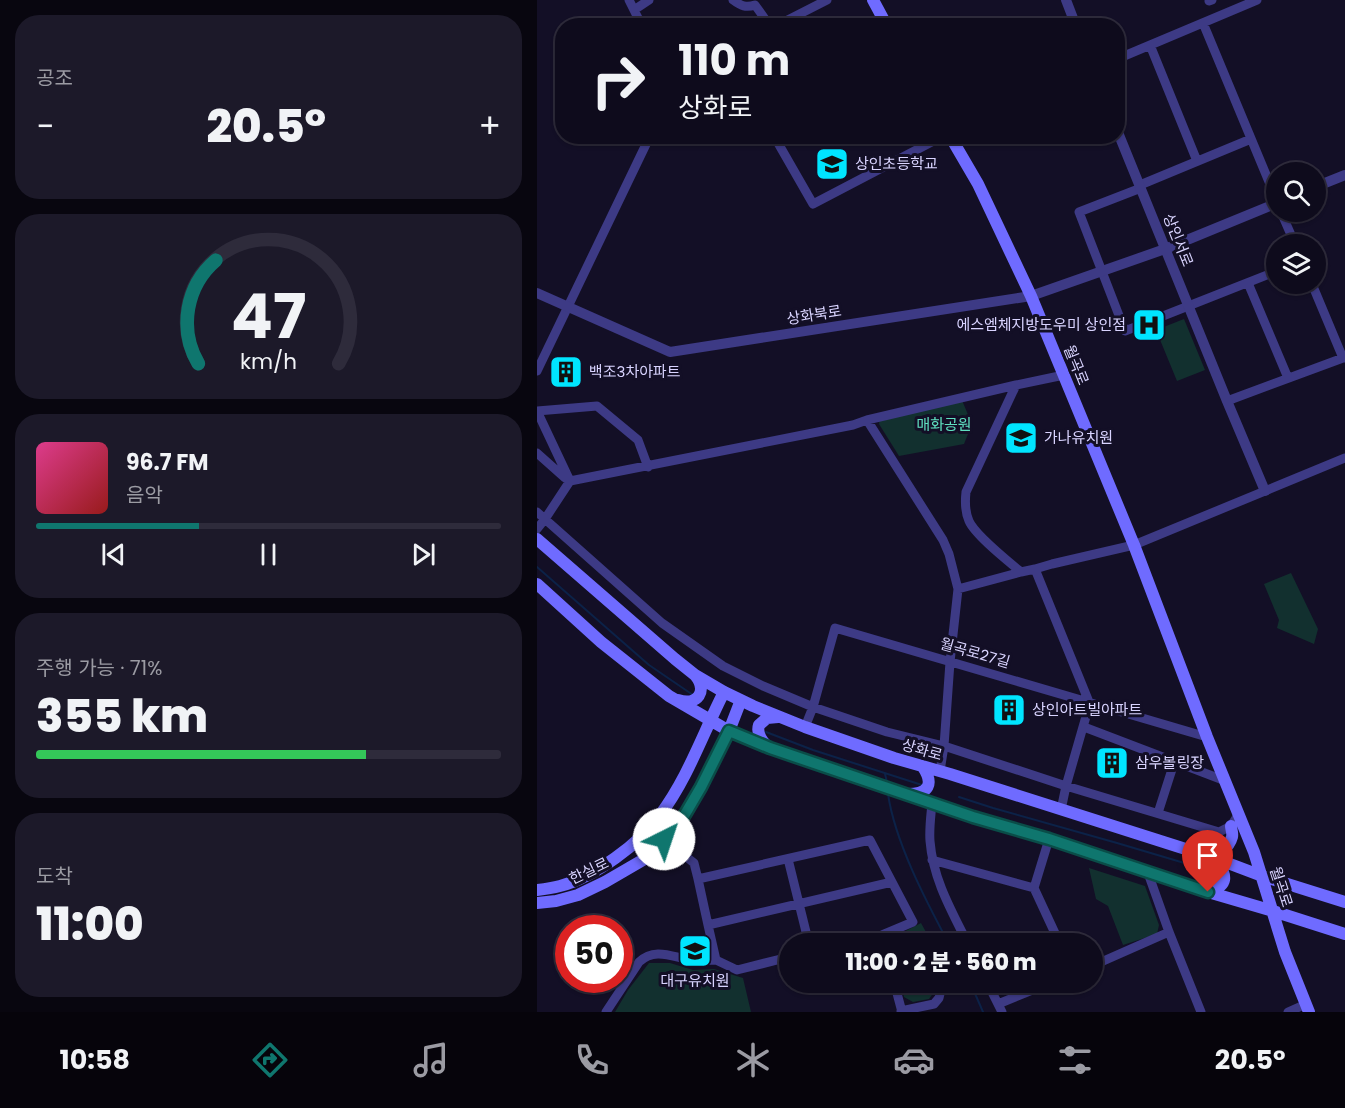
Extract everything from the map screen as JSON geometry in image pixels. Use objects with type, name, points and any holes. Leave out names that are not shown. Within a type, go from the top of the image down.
[{"type":"main road","points":[[873,0],[883,18]]},
{"type":"main road","name":"월곡로","points":[[955,144],[978,184],[1031,296],[1134,545],[1223,780],[1234,820],[1254,852],[1285,952],[1308,1008]]},
{"type":"main road","name":"상화로","points":[[537,538],[695,675],[724,692],[778,717],[923,767],[1345,902]]},
{"type":"main road","points":[[537,584],[601,642],[674,699],[729,731],[768,747],[973,817],[1049,839],[1148,873],[1345,934]]},
{"type":"main road","points":[[674,699],[687,702],[699,697],[702,686],[695,675]]},
{"type":"main road","name":"한실로","points":[[537,890],[561,886],[609,864],[644,834],[660,816],[681,781],[724,692]]},
{"type":"main road","name":"한실로","points":[[537,903],[578,895],[648,857],[684,816],[729,731],[741,700]]},
{"type":"main road","points":[[768,747],[761,740],[757,729],[767,718],[778,717]]},
{"type":"main road","points":[[907,794],[920,794],[928,786],[929,778],[923,767]]},
{"type":"main road","points":[[1208,892],[1216,890],[1223,884],[1225,877],[1223,868],[1212,858],[1226,848],[1232,837],[1234,820]]},
{"type":"street","points":[[629,0],[638,18]]},
{"type":"street","points":[[634,10],[649,0]]},
{"type":"street","points":[[733,0],[747,7],[755,5],[764,18]]},
{"type":"street","points":[[792,18],[827,0]]},
{"type":"street","points":[[1066,0],[1073,18]]},
{"type":"street","points":[[1125,56],[1257,0]]},
{"type":"street","name":"상화북로","points":[[1203,23],[1266,175]]},
{"type":"street","points":[[1150,45],[1197,161]]},
{"type":"street","points":[[1251,139],[1079,212],[1125,331],[1266,276]]},
{"type":"street","points":[[537,371],[646,144]]},
{"type":"street","points":[[779,144],[813,204],[928,144]]},
{"type":"street","name":"상인서로","points":[[1123,144],[1265,490]]},
{"type":"street","points":[[1326,183],[1345,175]]},
{"type":"street","name":"상화북로","points":[[537,293],[670,352],[1031,296],[1165,249],[1266,207]]},
{"type":"street","points":[[1248,283],[1288,378]]},
{"type":"street","points":[[1227,401],[1344,358],[1316,294]]},
{"type":"street","points":[[537,529],[570,481],[853,425],[1064,375]]},
{"type":"street","points":[[1016,385],[966,492],[965,503],[969,522],[983,538],[1021,572]]},
{"type":"street","points":[[570,481],[537,411],[597,406],[638,440],[648,467]]},
{"type":"street","points":[[867,420],[943,540],[952,563],[958,589],[940,771]]},
{"type":"street","points":[[537,453],[570,481]]},
{"type":"street","points":[[958,589],[1134,545],[1345,458]]},
{"type":"street","points":[[537,512],[662,623],[733,671],[763,686],[813,707],[887,732],[944,746],[1219,832],[1234,820]]},
{"type":"street","points":[[1035,569],[1089,702],[1061,810]]},
{"type":"street","name":"월곡로27길","points":[[805,727],[813,707],[835,628],[1207,737]]},
{"type":"street","points":[[1084,727],[1223,780]]},
{"type":"street","points":[[1158,813],[1175,760]]},
{"type":"street","points":[[932,803],[930,839],[932,860],[937,880],[963,933]]},
{"type":"street","points":[[664,839],[694,863],[715,960]]},
{"type":"street","points":[[1049,839],[1034,888],[1056,933]]},
{"type":"street","points":[[698,879],[870,840],[913,922],[894,933]]},
{"type":"street","points":[[788,859],[807,933]]},
{"type":"street","points":[[932,860],[1034,888]]},
{"type":"street","points":[[1148,873],[1201,1012]]},
{"type":"street","points":[[708,925],[892,882]]},
{"type":"street","points":[[1103,961],[1169,932]]},
{"type":"street","points":[[606,1012],[639,962],[652,954],[672,955],[692,960],[715,960],[737,969],[779,959]]},
{"type":"street","points":[[897,993],[901,1011],[934,1004],[940,993]]},
{"type":"street","points":[[992,993],[1000,1008],[1029,993]]},
{"type":"street","name":"월곡로","points":[[1288,1012],[1308,1008]]},
{"type":"green space","points":[[1184,319],[1205,370],[1177,381],[1156,330]]},
{"type":"green space","name":"매화공원","points":[[961,398],[972,424],[964,444],[899,456],[879,424],[880,417]]},
{"type":"green space","points":[[1291,573],[1318,629],[1314,644],[1277,628],[1279,620],[1264,584]]},
{"type":"green space","points":[[1089,868],[1145,886],[1159,925],[1157,934],[1123,945],[1108,906],[1096,899]]},
{"type":"green space","points":[[921,923],[926,933],[902,933]]},
{"type":"green space","points":[[649,963],[670,963],[693,970],[714,969],[743,978],[751,1012],[615,1012],[626,993],[633,993],[633,984]]},
{"type":"green space","points":[[903,993],[933,993],[929,999],[913,1002],[904,997]]},
{"type":"waterway","points":[[537,567],[649,665],[693,695]]},
{"type":"waterway","points":[[766,732],[813,750],[922,785]]},
{"type":"waterway","points":[[885,774],[887,782]]},
{"type":"waterway","points":[[888,794],[904,851],[943,933]]},
{"type":"waterway","points":[[959,797],[1218,873]]},
{"type":"waterway","points":[[975,993],[983,1012]]},
{"type":"place","name":"상인초등학교","points":[[832,164]]},
{"type":"place","name":"에스엠체지방도우미 상인점","points":[[1149,325]]},
{"type":"place","name":"백조3차아파트","points":[[566,372]]},
{"type":"place","name":"가나유치원","points":[[1021,438]]},
{"type":"place","name":"상인아트빌아파트","points":[[1009,710]]},
{"type":"place","name":"삼우볼링장","points":[[1112,763]]},
{"type":"place","name":"대구유치원","points":[[695,951]]},
{"type":"route","points":[[664,839],[684,816],[729,731],[770,748],[973,817],[1049,839],[1208,892]]}]
